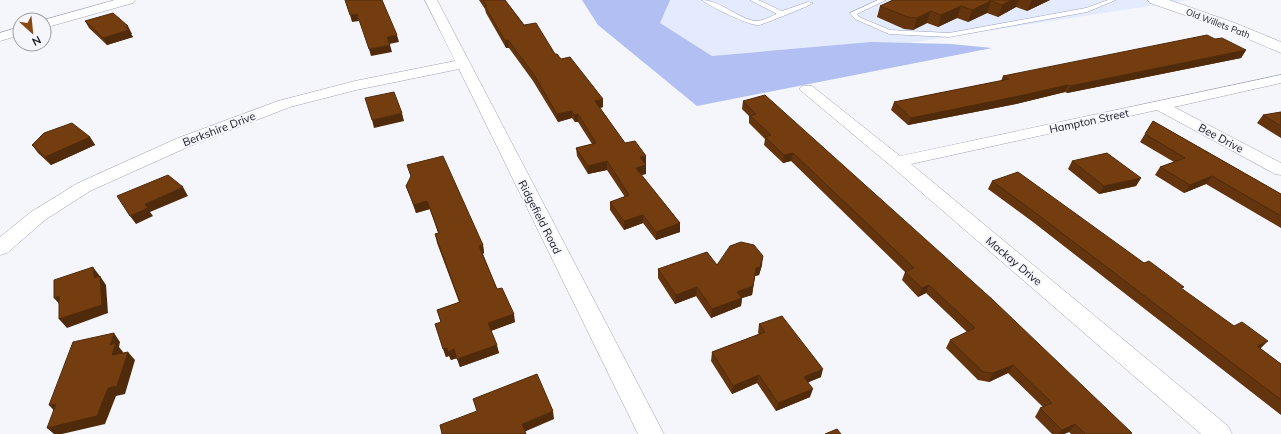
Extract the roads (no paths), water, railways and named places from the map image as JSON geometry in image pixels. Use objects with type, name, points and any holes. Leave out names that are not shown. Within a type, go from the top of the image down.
[{"type":"main road","name":"Old Willets Path","points":[[1155,0],[1230,26],[1281,48]]},
{"type":"street","points":[[52,22],[129,0]]},
{"type":"street","name":"Ridgefield Road","points":[[430,0],[651,434]]},
{"type":"street","points":[[0,37],[12,33]]},
{"type":"street","name":"Berkshire Drive","points":[[0,248],[38,216],[84,187],[184,142],[284,104],[355,86],[462,64]]},
{"type":"street","name":"Hampton Street","points":[[897,162],[1281,79]]},
{"type":"street","name":"Mackay Drive","points":[[807,89],[897,162],[1219,434]]},
{"type":"street","name":"Bee Drive","points":[[1161,106],[1281,170]]},
{"type":"lane","points":[[705,0],[748,22],[758,23],[783,14],[807,1],[816,0]]},
{"type":"lane","points":[[753,0],[783,14]]},
{"type":"lane","points":[[883,0],[853,13],[857,18],[888,32],[902,34],[949,34],[1087,10],[1113,0]]}]
